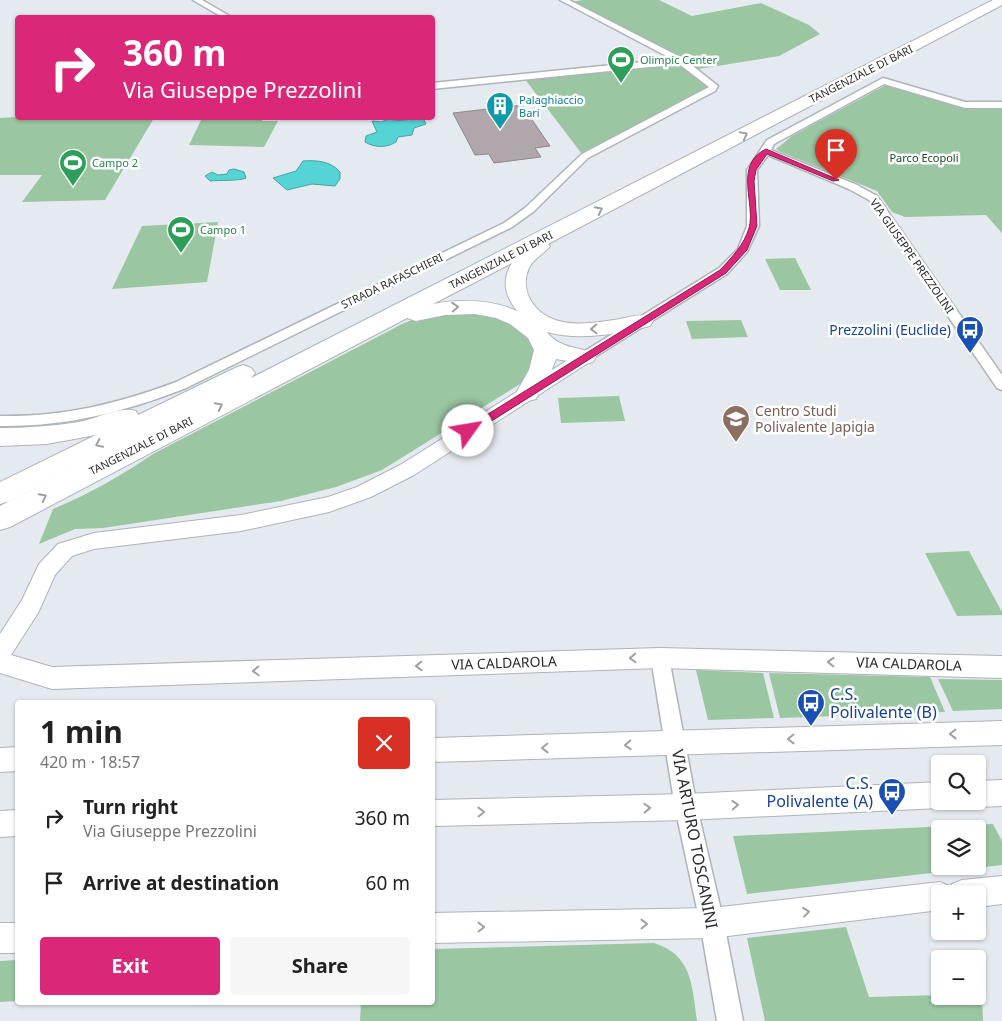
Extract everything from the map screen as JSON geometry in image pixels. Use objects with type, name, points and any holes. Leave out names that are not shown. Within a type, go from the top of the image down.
[{"type":"highway","name":"TANGENZIALE DI BARI","points":[[0,519],[272,368],[982,0]]},
{"type":"highway","name":"TANGENZIALE DI BARI","points":[[0,494],[272,368],[556,232],[1002,0]]},
{"type":"highway","points":[[556,232],[520,264],[514,278],[517,295],[526,309],[539,320],[562,353],[586,357]]},
{"type":"highway","points":[[0,437],[44,435],[123,419],[191,389],[355,345],[416,315],[435,309],[474,307],[497,311],[518,319],[536,332],[548,334],[599,329],[642,321]]},
{"type":"highway","points":[[528,393],[542,369],[548,334]]},
{"type":"street","points":[[197,0],[224,15]]},
{"type":"street","name":"STRADA RAFASCHIERI","points":[[0,421],[67,418],[102,412],[138,402],[181,384],[508,225],[529,210],[585,156],[714,88],[714,86],[681,61],[564,0]]},
{"type":"street","points":[[435,86],[681,61]]},
{"type":"street","points":[[3,658],[47,570],[65,550],[94,541],[240,523],[329,504],[364,492],[407,470],[723,271],[743,250],[753,226],[750,181],[752,170],[766,151],[770,142],[883,81],[965,105],[1002,105]]},
{"type":"street","name":"VIA GIUSEPPE PREZZOLINI","points":[[766,151],[853,187],[873,198],[1002,385]]},
{"type":"street","name":"VIA CALDAROLA","points":[[3,658],[52,678],[660,658],[1002,667]]},
{"type":"street","name":"VIA ARTURO TOSCANINI","points":[[660,658],[686,807],[712,923],[730,1021]]},
{"type":"street","points":[[435,750],[594,747],[676,742],[1002,733]]},
{"type":"street","points":[[0,760],[15,759]]},
{"type":"street","points":[[986,794],[1002,793]]},
{"type":"street","points":[[435,813],[686,807],[931,795]]},
{"type":"street","points":[[0,824],[15,823]]},
{"type":"street","points":[[986,892],[1002,890]]},
{"type":"street","points":[[435,928],[712,923],[931,897]]},
{"type":"street","points":[[0,938],[15,938]]},
{"type":"green space","name":"Olimpic Center","points":[[583,0],[659,0],[692,16],[761,3],[809,25],[820,34],[779,56],[692,70],[714,86],[637,127],[572,167],[582,154],[524,78],[686,62],[571,2]]},
{"type":"green space","name":"Parco Ecopoli","points":[[886,85],[958,107],[1002,108],[1002,233],[986,215],[905,217],[892,212],[877,191],[776,149],[792,136]]},
{"type":"green space","points":[[15,117],[15,120],[153,120],[105,200],[22,202],[42,175],[0,175],[0,118]]},
{"type":"green space","points":[[201,120],[278,121],[264,147],[189,145]]},
{"type":"green space","name":"Campo 1","points":[[218,222],[207,282],[112,289],[142,226]]},
{"type":"green space","points":[[795,258],[811,290],[780,290],[765,259]]},
{"type":"green space","points":[[475,311],[513,323],[536,344],[528,376],[520,384],[382,470],[336,487],[281,501],[103,528],[75,529],[39,544],[53,509],[104,484],[153,454],[404,323],[418,318]]},
{"type":"green space","points":[[741,320],[748,337],[692,339],[686,321]]},
{"type":"green space","points":[[619,396],[625,421],[561,423],[558,398]]},
{"type":"green space","points":[[969,551],[1002,615],[957,616],[925,553]]},
{"type":"green space","points":[[696,670],[763,673],[774,718],[708,720]]},
{"type":"green space","points":[[769,673],[930,677],[945,712],[780,718]]},
{"type":"green space","points":[[938,679],[1002,680],[1002,709],[953,711]]},
{"type":"green space","points":[[986,824],[993,824],[1002,841],[1002,865],[986,867]]},
{"type":"green space","points":[[931,827],[931,873],[747,894],[733,836]]},
{"type":"green space","points":[[846,927],[869,997],[931,995],[931,1005],[982,1005],[983,1021],[765,1021],[747,938]]},
{"type":"green space","points":[[654,943],[667,948],[683,964],[694,996],[697,1021],[360,1021],[361,1005],[435,1005],[435,949]]},
{"type":"green space","points":[[15,960],[15,1001],[0,1002],[0,961]]},
{"type":"water","points":[[386,120],[424,120],[426,124],[414,128],[412,135],[398,137],[396,142],[388,145],[377,146],[365,142],[366,136],[377,132],[372,121],[381,122]]},
{"type":"water","points":[[303,161],[328,163],[340,172],[340,179],[335,186],[312,184],[287,190],[273,178],[296,171]]},
{"type":"water","points":[[234,169],[244,172],[246,178],[210,181],[205,176],[212,172],[218,175],[227,174],[229,170]]},
{"type":"building","name":"Palaghiaccio Bari","points":[[522,105],[550,146],[535,148],[541,157],[494,163],[489,154],[475,155],[453,113]]},
{"type":"place","name":"Olimpic Center","points":[[621,84]]},
{"type":"place","name":"Palaghiaccio Bari","points":[[500,130]]},
{"type":"place","name":"Campo 2","points":[[73,187]]},
{"type":"place","name":"Campo 1","points":[[181,254]]},
{"type":"place","name":"Prezzolini (Euclide)","points":[[970,354]]},
{"type":"place","name":"Centro Studi Polivalente Japigia","points":[[736,443]]},
{"type":"place","name":"C.S. Polivalente (B)","points":[[811,727]]},
{"type":"place","name":"C.S. Polivalente (A)","points":[[892,816]]},
{"type":"route","points":[[468,431],[723,271],[743,250],[753,226],[754,215],[750,181],[752,170],[766,151],[836,180]]}]
